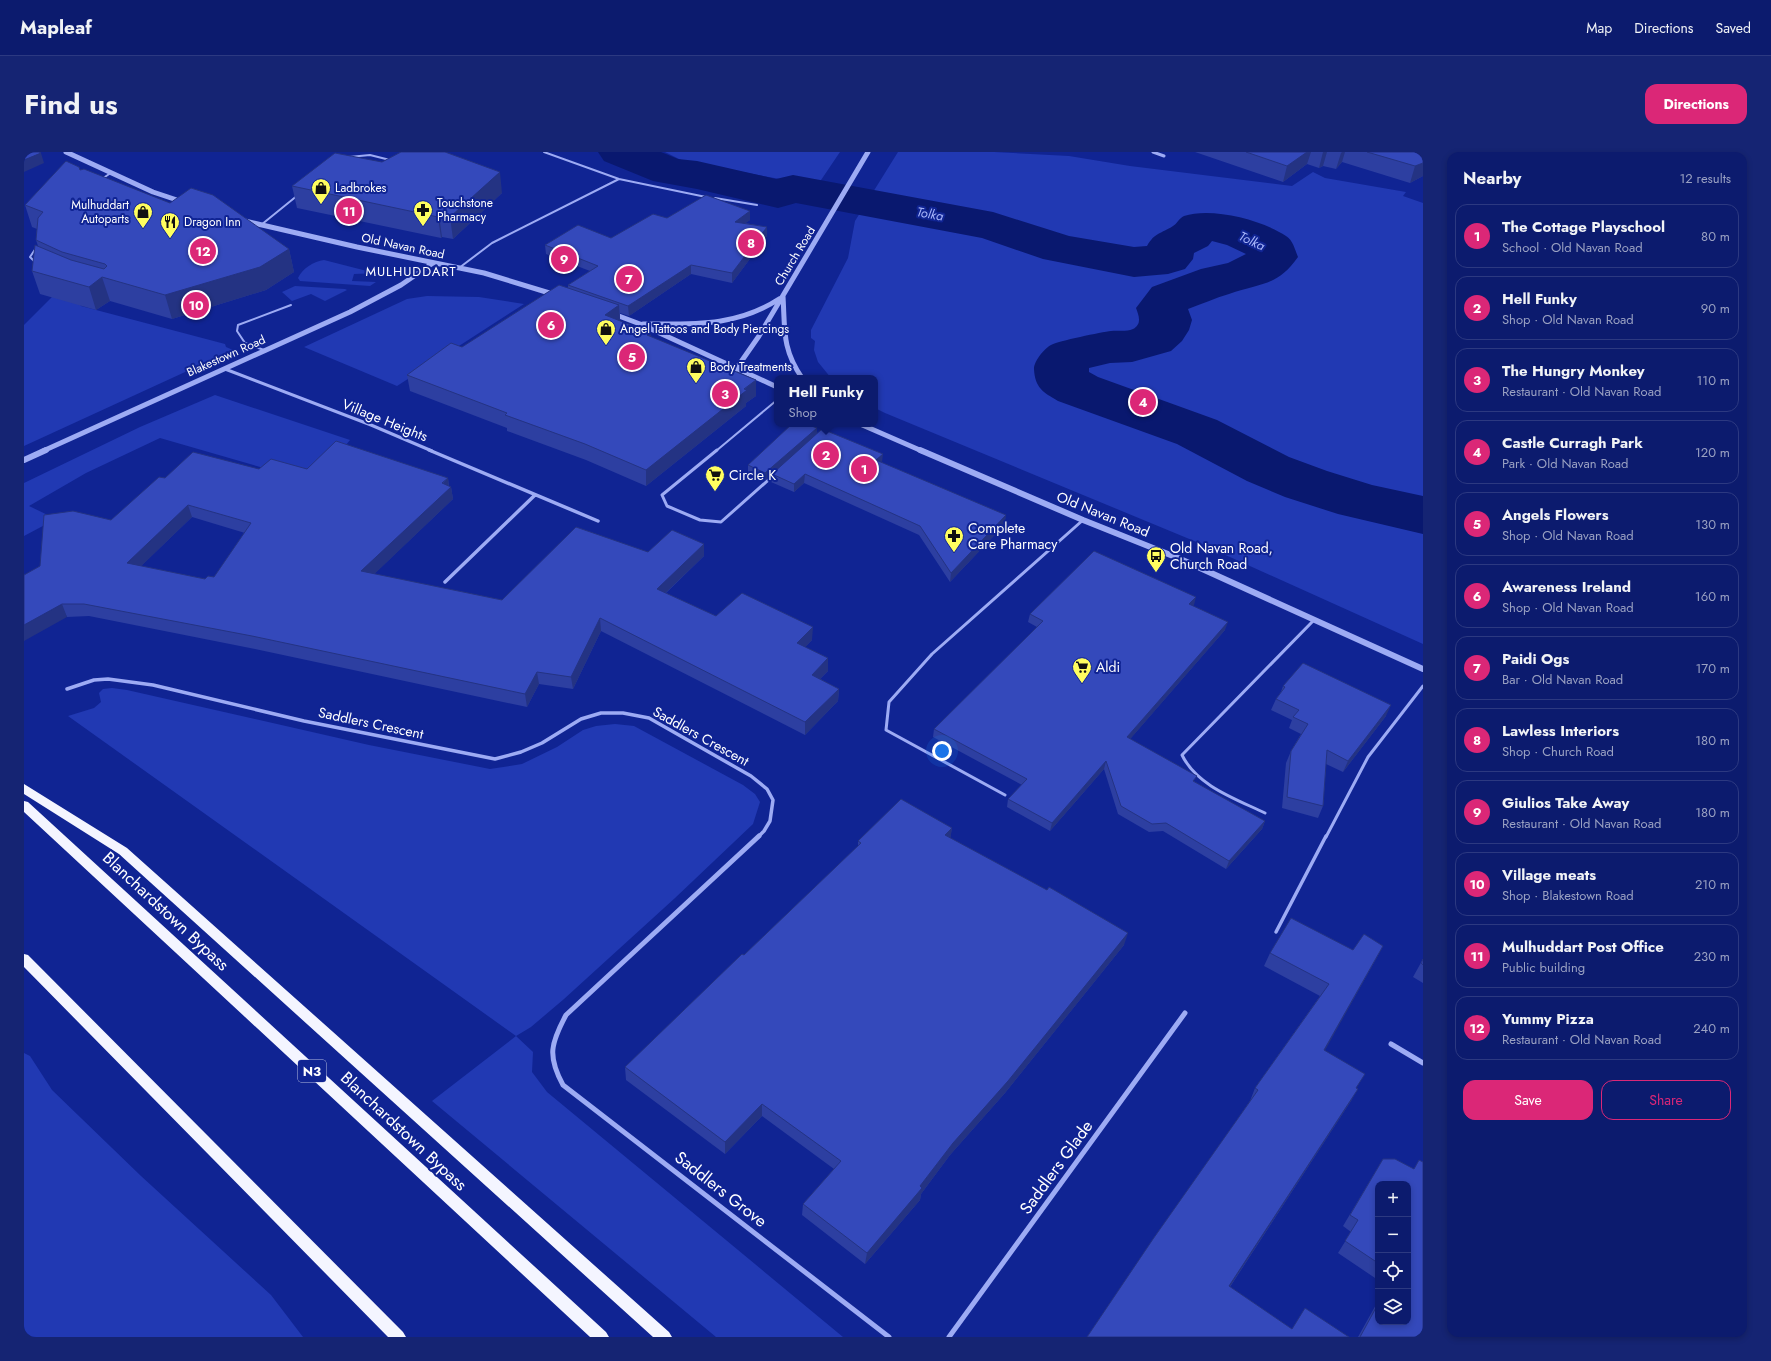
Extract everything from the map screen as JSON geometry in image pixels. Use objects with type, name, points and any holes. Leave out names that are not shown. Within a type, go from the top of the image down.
[{"type":"highway","points":[[24,788],[123,851],[664,1337]]},
{"type":"highway","name":"Blanchardstown Bypass","points":[[24,805],[601,1337]]},
{"type":"highway","points":[[24,959],[398,1337]]},
{"type":"street","points":[[66,152],[153,192],[188,204]]},
{"type":"street","name":"Church Road","points":[[736,369],[759,336],[868,152]]},
{"type":"street","points":[[1153,152],[1164,156]]},
{"type":"street","name":"Old Navan Road","points":[[238,219],[484,273],[565,298]]},
{"type":"street","name":"Blakestown Road","points":[[24,460],[356,309],[419,274],[433,263]]},
{"type":"street","points":[[640,324],[722,322],[753,313],[768,306],[783,296]]},
{"type":"street","points":[[783,296],[786,347],[792,364],[800,375]]},
{"type":"street","points":[[606,311],[640,324],[774,386]]},
{"type":"street","name":"Village Heights","points":[[225,369],[370,425],[598,521]]},
{"type":"street","name":"Old Navan Road","points":[[867,427],[1084,520],[1178,558],[1423,669]]},
{"type":"street","points":[[445,582],[535,495]]},
{"type":"street","name":"Saddlers Crescent","points":[[67,689],[94,680],[108,679],[153,685],[304,720],[495,759],[521,752],[542,743],[581,719],[601,713],[623,713],[649,718],[751,776],[767,789],[773,800],[770,821],[764,831],[569,1011],[556,1032],[551,1054]]},
{"type":"street","name":"Saddlers Glade","points":[[949,1337],[1185,1013]]},
{"type":"street","points":[[1391,1044],[1423,1063]]},
{"type":"street","name":"Saddlers Grove","points":[[551,1054],[554,1069],[563,1084],[889,1337]]},
{"type":"lane","points":[[544,152],[619,179],[708,197],[758,205]]},
{"type":"lane","points":[[345,159],[356,155],[370,155],[394,161]]},
{"type":"lane","points":[[100,180],[112,172]]},
{"type":"lane","points":[[459,268],[492,243],[619,179]]},
{"type":"lane","points":[[261,225],[300,193]]},
{"type":"lane","points":[[40,243],[30,257],[40,267]]},
{"type":"lane","points":[[266,351],[245,343],[237,331],[238,325],[291,305]]},
{"type":"lane","points":[[774,402],[662,495],[667,506],[700,520],[721,522],[775,474]]},
{"type":"lane","points":[[822,433],[829,427]]},
{"type":"lane","points":[[1005,795],[886,730],[890,702],[932,654],[1084,520]]},
{"type":"lane","points":[[1265,813],[1199,778],[1184,763],[1182,755],[1314,619]]},
{"type":"lane","points":[[1276,932],[1368,757],[1423,686]]},
{"type":"shaded area","points":[[665,152],[840,152],[817,186],[683,161]]},
{"type":"shaded area","points":[[898,152],[994,152],[1069,156],[1130,166],[1292,186],[1313,172],[1325,178],[1406,192],[1403,196],[1423,203],[1423,644],[1199,543],[885,413],[878,410],[878,375],[829,375],[818,362],[814,350],[815,341],[811,338],[811,330],[848,258],[855,221]]},
{"type":"shaded area","points":[[324,260],[367,271],[375,268],[379,273],[354,274],[352,281],[376,282],[370,286],[300,281],[298,278],[305,269],[316,262]]},
{"type":"shaded area","points":[[65,284],[81,306],[225,344],[226,347],[233,350],[24,446],[24,325]]},
{"type":"shaded area","points":[[295,286],[347,290],[325,301],[311,294],[292,301],[282,292]]},
{"type":"shaded area","points":[[427,296],[479,297],[524,304],[397,386],[304,347],[407,299]]},
{"type":"shaded area","points":[[215,395],[350,440],[316,475],[274,471],[160,438],[86,473],[29,506],[56,519],[24,536],[24,483],[140,427]]},
{"type":"shaded area","points":[[112,688],[127,690],[369,745],[490,769],[522,764],[557,747],[583,730],[596,726],[615,724],[634,726],[743,785],[755,794],[760,802],[753,824],[675,898],[564,999],[531,1027],[516,1036],[68,716],[94,708],[101,702],[99,693],[103,689]]},
{"type":"shaded area","points":[[516,1036],[533,1052],[532,1072],[547,1092],[843,1337],[716,1337],[432,1101]]},
{"type":"shaded area","points":[[24,1053],[30,1056],[52,1090],[141,1176],[271,1295],[303,1337],[24,1337]]},
{"type":"building","points":[[24,152],[39,152],[41,153],[24,160]]},
{"type":"building","points":[[401,152],[445,152],[500,172],[450,217],[439,215],[438,217],[292,186],[335,153],[382,162]]},
{"type":"building","points":[[1246,152],[1307,152],[1287,166]]},
{"type":"building","points":[[1367,152],[1423,152],[1423,163],[1415,166]]},
{"type":"building","points":[[66,161],[79,167],[80,170],[84,169],[170,203],[191,188],[213,195],[289,249],[260,267],[165,295],[102,277],[89,287],[32,271],[35,245],[71,260],[104,269],[107,266],[105,264],[62,252],[36,240],[38,218],[43,212],[25,205]]},
{"type":"building","points":[[706,195],[750,211],[735,222],[767,227],[732,273],[691,265],[628,306],[568,285],[598,266],[545,245],[578,225],[611,238],[653,214],[667,218]]},
{"type":"building","points":[[559,285],[619,305],[605,315],[651,333],[647,335],[756,380],[744,389],[747,390],[646,470],[585,444],[505,415],[507,413],[407,375],[451,343],[462,347]]},
{"type":"building","points":[[789,427],[817,428],[765,473],[748,465]]},
{"type":"building","points":[[822,429],[883,454],[876,460],[1006,515],[951,573],[920,526],[805,474],[794,484],[772,474]]},
{"type":"building","points":[[336,441],[448,478],[442,483],[451,487],[361,571],[502,600],[576,527],[648,552],[672,530],[704,544],[657,589],[716,616],[742,593],[813,627],[797,643],[828,658],[812,675],[839,689],[805,722],[600,618],[571,677],[537,672],[525,694],[252,636],[84,604],[62,604],[24,625],[24,575],[40,566],[44,515],[73,511],[111,520],[159,477],[165,478],[193,452],[259,469],[271,459],[307,469]],"holes":[[[188,505],[251,523],[214,577],[208,576],[205,579],[127,563]]]},
{"type":"building","name":"Aldi","points":[[1094,551],[1196,597],[1189,604],[1228,622],[1127,737],[1197,776],[1193,781],[1265,821],[1229,861],[1166,823],[1152,824],[1121,806],[1106,761],[1052,823],[1008,799],[1027,779],[934,729],[1043,621],[1030,614]]},
{"type":"building","points":[[1303,663],[1391,705],[1348,761],[1327,750],[1323,806],[1287,797],[1291,751],[1308,724],[1293,717],[1299,710],[1276,699],[1285,687],[1283,686]]},
{"type":"building","points":[[901,799],[952,828],[945,835],[1047,890],[1049,887],[1128,933],[1008,1081],[953,1143],[920,1186],[922,1188],[867,1253],[803,1204],[841,1161],[762,1104],[725,1142],[625,1067],[742,954],[744,955],[861,843],[858,841]]},
{"type":"building","points":[[1291,918],[1353,950],[1364,934],[1383,946],[1324,1050],[1365,1074],[1356,1088],[1358,1089],[1229,1286],[1292,1329],[1305,1308],[1349,1337],[1087,1337],[1153,1239],[1258,1090],[1255,1088],[1329,984],[1270,953]]},
{"type":"building","points":[[1383,1159],[1395,1159],[1414,1169],[1419,1160],[1423,1162],[1423,1337],[1360,1337],[1375,1310],[1375,1325],[1411,1325],[1411,1181],[1375,1181],[1375,1261],[1345,1241],[1358,1220],[1350,1215]]},
{"type":"waterway","name":"Tolka","points":[[620,152],[669,171],[697,175],[778,194],[793,189],[993,226],[1060,249],[1134,262],[1168,259],[1172,245],[1191,236],[1199,227],[1219,227],[1244,235],[1270,247],[1273,257],[1259,268],[1241,276],[1219,280],[1170,298],[1162,308],[1166,320],[1163,330],[1152,340],[1132,346],[1110,347],[1070,356],[1061,365],[1062,380],[1078,389],[1197,432],[1268,469],[1306,484],[1359,501],[1423,515]]},
{"type":"place","name":"Ladbrokes","points":[[321,205]]},
{"type":"place","name":"Mulhuddart Post Office","points":[[349,211]]},
{"type":"place","name":"Touchstone Pharmacy","points":[[423,227]]},
{"type":"place","name":"Mulhuddart Autoparts","points":[[143,229]]},
{"type":"place","name":"Dragon Inn","points":[[170,239]]},
{"type":"place","name":"Lawless Interiors","points":[[751,243]]},
{"type":"place","name":"Yummy Pizza","points":[[203,251]]},
{"type":"place","name":"Giulios Take Away","points":[[564,259]]},
{"type":"place","name":"Paidi Ogs","points":[[629,279]]},
{"type":"place","name":"Village meats","points":[[196,305]]},
{"type":"place","name":"Awareness Ireland","points":[[551,325]]},
{"type":"place","name":"Angel Tattoos and Body Piercings","points":[[606,346]]},
{"type":"place","name":"Angels Flowers","points":[[632,357]]},
{"type":"place","name":"Body Treatments","points":[[696,384]]},
{"type":"place","name":"The Hungry Monkey","points":[[725,394]]},
{"type":"place","name":"Castle Curragh Park","points":[[1143,402]]},
{"type":"place","name":"Hell Funky","points":[[826,455]]},
{"type":"place","name":"The Cottage Playschool","points":[[864,469]]},
{"type":"place","name":"Circle K","points":[[715,492]]},
{"type":"place","name":"Complete Care Pharmacy","points":[[954,553]]},
{"type":"place","name":"Old Navan Road, Church Road","points":[[1156,573]]},
{"type":"place","name":"Aldi","points":[[1082,684]]},
{"type":"district","name":"MULHUDDART","points":[[411,271]]}]
